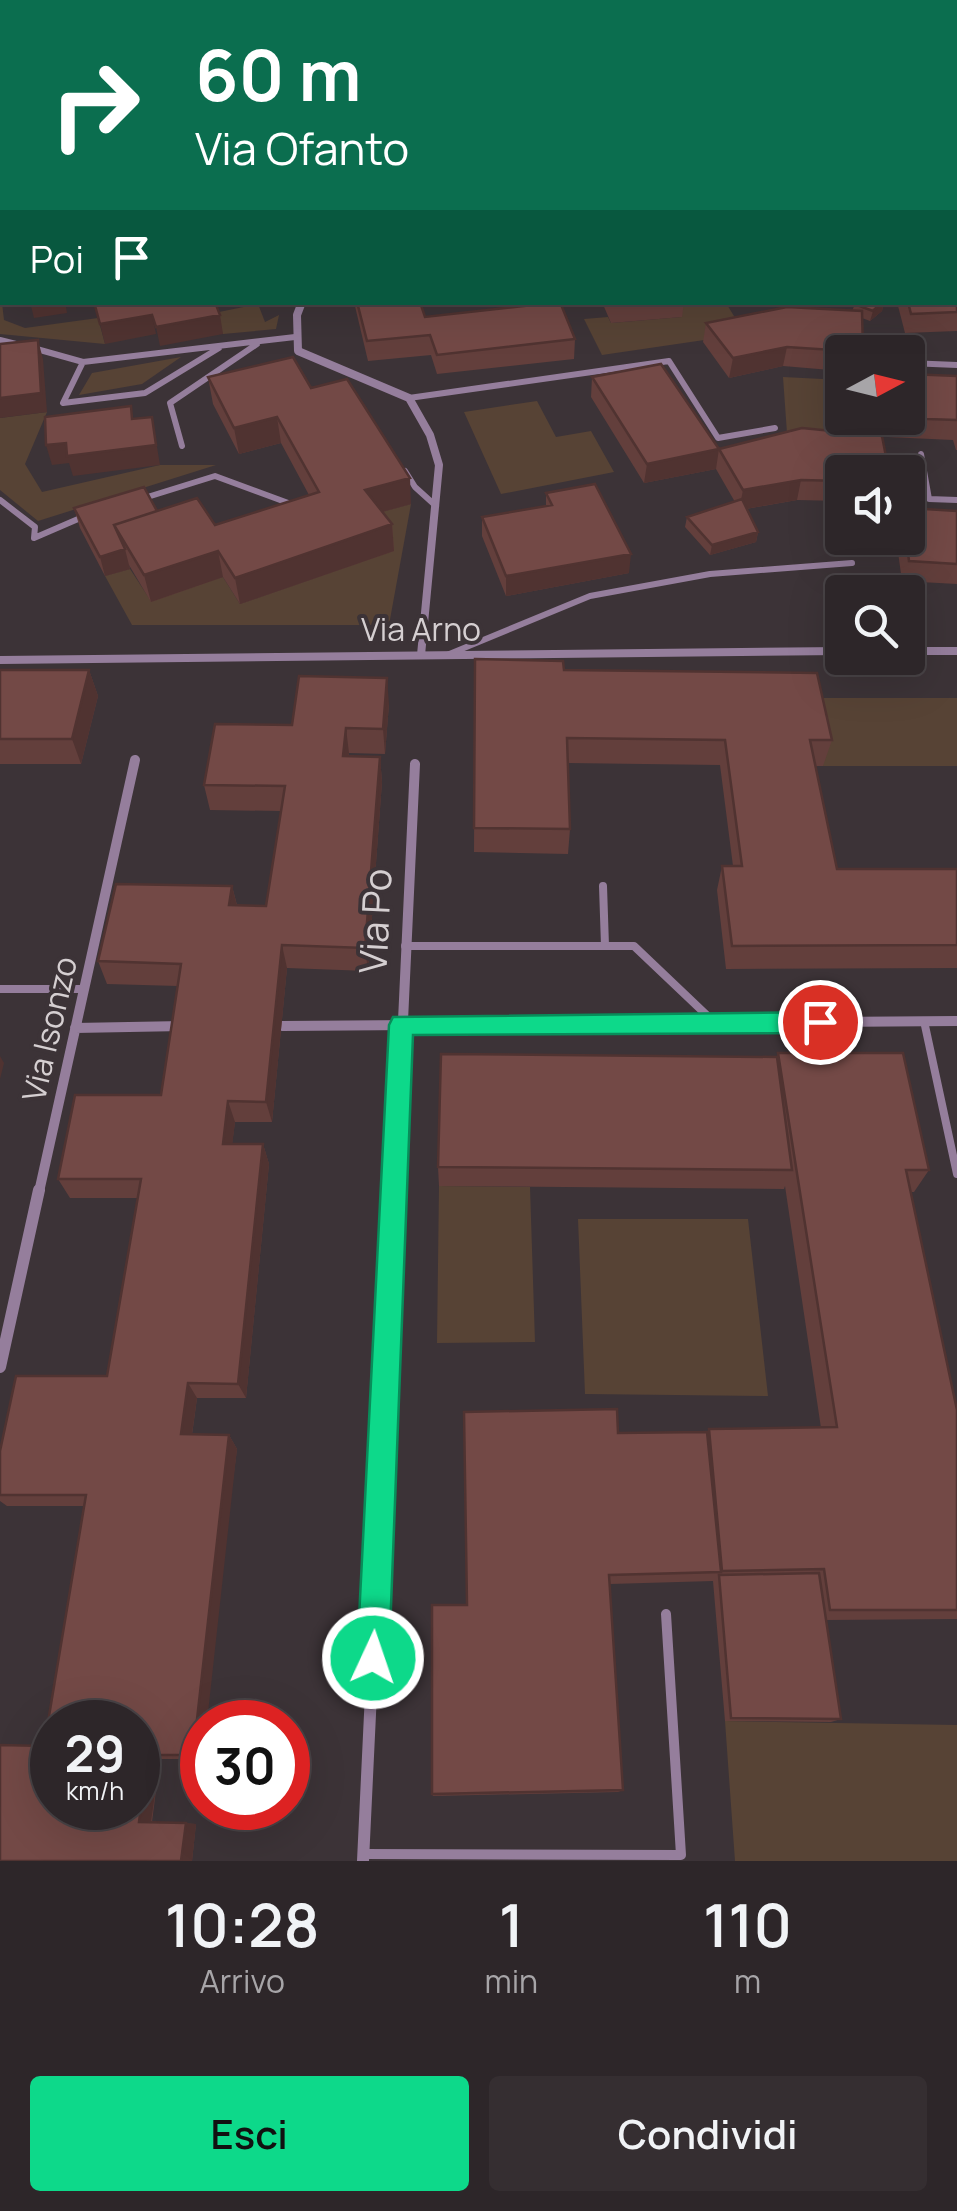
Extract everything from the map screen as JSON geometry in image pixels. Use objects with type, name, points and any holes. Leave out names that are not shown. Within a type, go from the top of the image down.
[{"type":"street","points":[[301,305],[296,337],[298,351],[409,398],[430,435],[439,465],[421,655]]},
{"type":"street","name":"Via Arno","points":[[0,660],[825,651]]},
{"type":"street","points":[[925,651],[957,651]]},
{"type":"street","name":"Via Isonzo","points":[[0,1366],[135,760]]},
{"type":"street","name":"Via Po","points":[[363,1857],[414,764]]},
{"type":"street","points":[[282,1026],[957,1021]]},
{"type":"street","points":[[75,1028],[184,1026]]},
{"type":"lane","points":[[244,0],[258,0]]},
{"type":"lane","points":[[0,340],[83,362],[296,337]]},
{"type":"lane","points":[[182,446],[170,403],[262,341]]},
{"type":"lane","points":[[83,362],[63,403],[145,393],[223,346]]},
{"type":"lane","points":[[409,398],[669,361],[718,438],[776,428]]},
{"type":"lane","points":[[925,363],[957,364]]},
{"type":"lane","points":[[921,454],[928,500],[957,500]]},
{"type":"lane","points":[[395,456],[415,487],[436,506]]},
{"type":"lane","points":[[128,503],[215,476],[292,504]]},
{"type":"lane","points":[[0,500],[35,527],[34,538],[60,524],[94,514]]},
{"type":"lane","points":[[447,655],[590,596],[710,574],[852,563]]},
{"type":"lane","points":[[603,886],[605,946]]},
{"type":"lane","points":[[405,946],[634,946],[716,1023]]},
{"type":"lane","points":[[0,988],[84,989]]},
{"type":"lane","points":[[924,1022],[957,1174]]},
{"type":"lane","points":[[363,1857],[681,1855],[666,1614]]},
{"type":"shaded area","points":[[2,305],[4,320],[25,328],[98,318],[105,344],[0,334]]},
{"type":"shaded area","points":[[258,305],[265,322],[279,315],[276,329],[223,334],[214,313]]},
{"type":"shaded area","points":[[676,305],[727,305],[745,334],[602,355],[584,319],[608,317],[611,323],[681,317]]},
{"type":"shaded area","points":[[181,357],[142,384],[79,395],[92,373]]},
{"type":"shaded area","points":[[783,377],[825,379],[825,435],[787,433]]},
{"type":"shaded area","points":[[537,401],[556,437],[591,431],[614,472],[501,494],[464,412]]},
{"type":"shaded area","points":[[47,412],[25,464],[42,492],[160,465],[216,465],[38,521],[0,490],[0,418]]},
{"type":"shaded area","points":[[411,504],[389,625],[132,625],[105,576],[130,569],[151,601],[223,577],[240,604],[393,551],[367,516]]},
{"type":"shaded area","points":[[810,698],[957,698],[957,766],[823,766]]},
{"type":"shaded area","points":[[439,1186],[530,1187],[535,1342],[437,1343]]},
{"type":"shaded area","points":[[578,1219],[748,1219],[768,1396],[585,1394]]},
{"type":"shaded area","points":[[725,1721],[957,1725],[957,1861],[735,1861]]},
{"type":"building","points":[[95,305],[216,305],[220,315],[156,327],[152,315],[100,324]]},
{"type":"building","points":[[358,305],[421,305],[425,317],[561,305],[575,339],[437,355],[430,335],[367,341]]},
{"type":"building","points":[[857,305],[879,305],[873,311]]},
{"type":"building","points":[[909,305],[957,305],[957,312],[911,314]]},
{"type":"building","points":[[787,307],[862,311],[863,335],[825,335],[825,350],[787,347],[733,358],[706,323]]},
{"type":"building","points":[[38,340],[41,393],[0,398],[0,344]]},
{"type":"building","points":[[293,357],[311,388],[347,379],[410,478],[365,490],[392,524],[235,578],[218,551],[144,575],[114,525],[197,498],[215,525],[319,492],[277,417],[234,428],[208,377]]},
{"type":"building","points":[[661,364],[719,449],[647,464],[592,377]]},
{"type":"building","points":[[925,375],[957,376],[957,420],[925,419]]},
{"type":"building","points":[[131,406],[132,419],[152,417],[156,445],[67,456],[66,443],[46,445],[45,417]]},
{"type":"building","points":[[802,428],[825,430],[825,435],[882,436],[886,455],[825,455],[825,481],[801,480],[743,490],[719,449]]},
{"type":"building","points":[[595,484],[631,554],[506,576],[482,517],[552,505],[546,493]]},
{"type":"building","points":[[144,487],[157,511],[114,525],[125,549],[100,557],[74,508]]},
{"type":"building","points":[[742,499],[758,532],[712,545],[687,517]]},
{"type":"building","points":[[925,509],[957,511],[957,564],[909,561],[908,555],[925,555]]},
{"type":"building","points":[[475,659],[563,661],[564,670],[817,673],[832,740],[810,740],[837,869],[957,869],[957,945],[732,946],[722,866],[742,866],[725,740],[567,738],[570,829],[474,828]]},
{"type":"building","points":[[0,670],[89,670],[72,739],[0,739]]},
{"type":"building","points":[[299,676],[387,678],[383,729],[346,728],[343,756],[380,757],[365,948],[282,945],[266,1102],[228,1101],[223,1144],[263,1144],[238,1384],[188,1383],[181,1434],[229,1435],[199,1700],[180,1700],[180,1755],[160,1755],[160,1700],[52,1700],[86,1495],[0,1495],[0,1451],[16,1376],[107,1376],[141,1179],[58,1179],[75,1095],[161,1095],[181,964],[98,961],[116,884],[232,886],[229,905],[266,906],[285,786],[204,785],[215,724],[292,725]]},
{"type":"building","points":[[778,1053],[903,1053],[929,1170],[906,1170],[957,1410],[957,1610],[830,1610],[824,1569],[722,1571],[709,1429],[837,1427]]},
{"type":"building","points":[[441,1054],[777,1057],[792,1170],[438,1167]]},
{"type":"building","points":[[617,1409],[618,1433],[707,1432],[721,1572],[609,1575],[623,1790],[432,1794],[432,1605],[467,1605],[464,1412]]},
{"type":"building","points":[[819,1573],[841,1719],[731,1718],[719,1575]]},
{"type":"building","points":[[0,1745],[30,1746],[30,1830],[160,1830],[160,1822],[180,1823],[180,1830],[185,1830],[181,1861],[0,1861]]},
{"type":"route","points":[[373,1658],[401,1025],[820,1022]]}]
